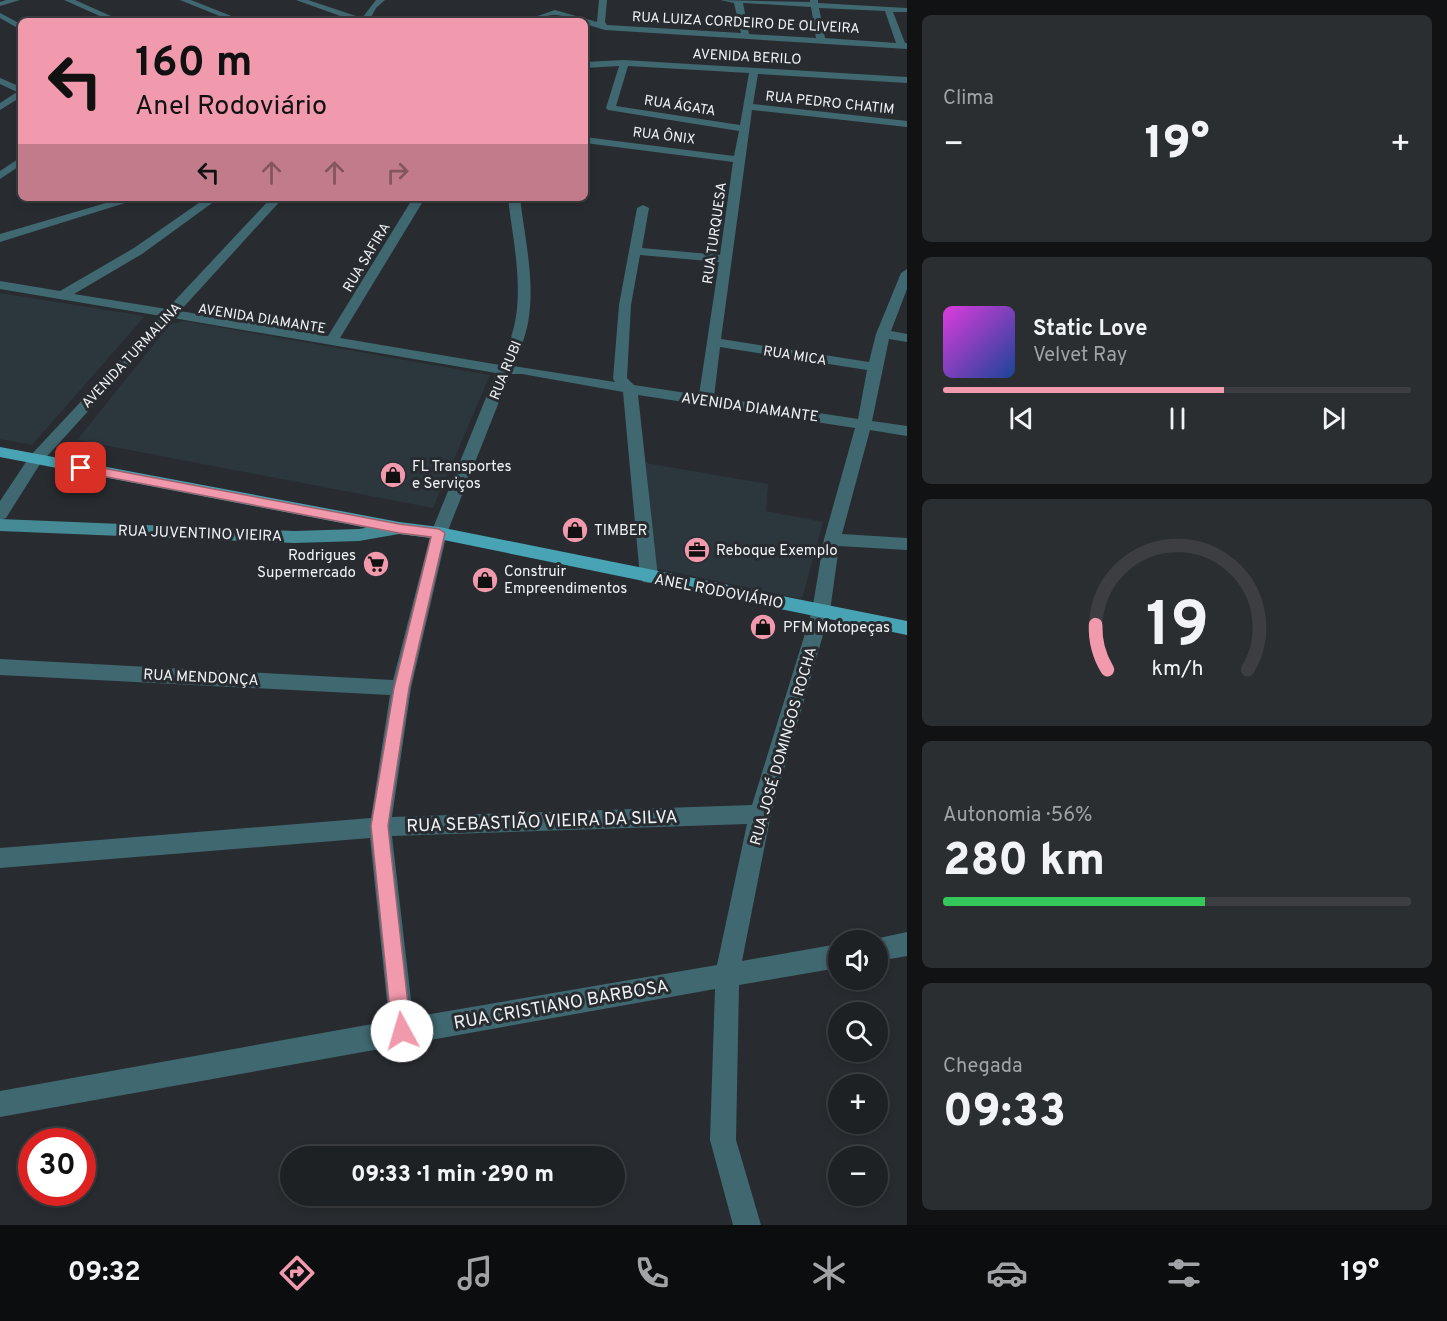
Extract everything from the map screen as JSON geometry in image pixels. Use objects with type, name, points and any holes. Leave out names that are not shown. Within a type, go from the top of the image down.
[{"type":"main road","name":"ANEL RODOVIÁRIO","points":[[0,452],[399,528],[439,533],[907,628]]},
{"type":"street","points":[[0,4],[16,0]]},
{"type":"street","points":[[68,0],[111,18]]},
{"type":"street","points":[[184,0],[232,18]]},
{"type":"street","points":[[300,0],[355,18]]},
{"type":"street","points":[[366,18],[381,0]]},
{"type":"street","points":[[592,33],[605,27],[601,22],[603,0]]},
{"type":"street","points":[[724,0],[814,2],[907,10]]},
{"type":"street","points":[[738,1],[746,37]]},
{"type":"street","points":[[814,2],[821,41]]},
{"type":"street","points":[[888,9],[904,45]]},
{"type":"street","name":"RUA LUIZA CORDEIRO DE OLIVEIRA","points":[[536,18],[555,12],[574,18]]},
{"type":"street","points":[[0,15],[18,25]]},
{"type":"street","name":"RUA LUIZA CORDEIRO DE OLIVEIRA","points":[[588,22],[605,27],[904,45]]},
{"type":"street","name":"AVENIDA BERILO","points":[[588,65],[624,63],[907,80]]},
{"type":"street","name":"RUA ÁGATA","points":[[624,63],[611,108],[746,129]]},
{"type":"street","name":"RUA TURQUESA","points":[[706,400],[739,159],[750,107],[754,70]]},
{"type":"street","points":[[0,81],[18,90]]},
{"type":"street","points":[[0,107],[18,93]]},
{"type":"street","name":"RUA PEDRO CHATIM","points":[[750,107],[907,123]]},
{"type":"street","name":"RUA ÔNIX","points":[[588,140],[739,159]]},
{"type":"street","points":[[0,176],[18,162]]},
{"type":"street","points":[[100,201],[109,207]]},
{"type":"street","points":[[0,238],[126,201]]},
{"type":"street","points":[[63,295],[138,251],[209,201]]},
{"type":"street","name":"AVENIDA TURMALINA","points":[[0,514],[35,460],[274,201]]},
{"type":"street","name":"RUA SAFIRA","points":[[335,335],[417,201]]},
{"type":"street","name":"RUA RUBI","points":[[402,1031],[380,826],[401,688],[439,533],[519,334],[524,302],[514,201]]},
{"type":"street","points":[[643,208],[625,305],[620,379],[630,389],[649,577]]},
{"type":"street","points":[[634,251],[726,259]]},
{"type":"street","name":"AVENIDA DIAMANTE","points":[[0,276],[75,287],[174,309]]},
{"type":"street","name":"RUA JOSÉ DOMINGOS ROCHA","points":[[747,1225],[723,1140],[727,976],[760,814],[821,611],[832,539],[864,424],[874,367],[883,334],[906,279]]},
{"type":"street","name":"AVENIDA DIAMANTE","points":[[0,285],[174,309],[335,335],[630,389],[907,431]]},
{"type":"street","points":[[883,334],[907,338]]},
{"type":"street","name":"RUA MICA","points":[[714,342],[874,367]]},
{"type":"street","name":"RUA JUVENTINO VIEIRA","points":[[0,525],[303,537],[359,535],[399,528]]},
{"type":"street","points":[[832,539],[907,544]]},
{"type":"street","name":"RUA MENDONÇA","points":[[0,667],[401,688]]},
{"type":"street","name":"RUA SEBASTIÃO VIEIRA DA SILVA","points":[[0,858],[380,826],[760,814]]},
{"type":"street","points":[[888,947],[907,944]]},
{"type":"street","name":"RUA CRISTIANO BARBOSA","points":[[0,1104],[402,1031],[828,958]]},
{"type":"shaded area","points":[[0,293],[145,316],[32,445],[0,439]]},
{"type":"shaded area","points":[[184,321],[490,375],[433,508],[77,440],[170,324]]},
{"type":"shaded area","points":[[646,463],[768,484],[766,511],[823,522],[802,599],[654,568]]},
{"type":"place","name":"FL Transportes e Serviços","points":[[393,475]]},
{"type":"place","name":"TIMBER","points":[[575,530]]},
{"type":"place","name":"Reboque Exemplo","points":[[697,550]]},
{"type":"place","name":"Rodrigues Supermercado","points":[[376,564]]},
{"type":"place","name":"Construir Empreendimentos","points":[[485,580]]},
{"type":"place","name":"PFM Motopeças","points":[[763,627]]},
{"type":"route","points":[[81,468],[399,528],[439,533],[401,688],[380,826],[402,1031]]}]
